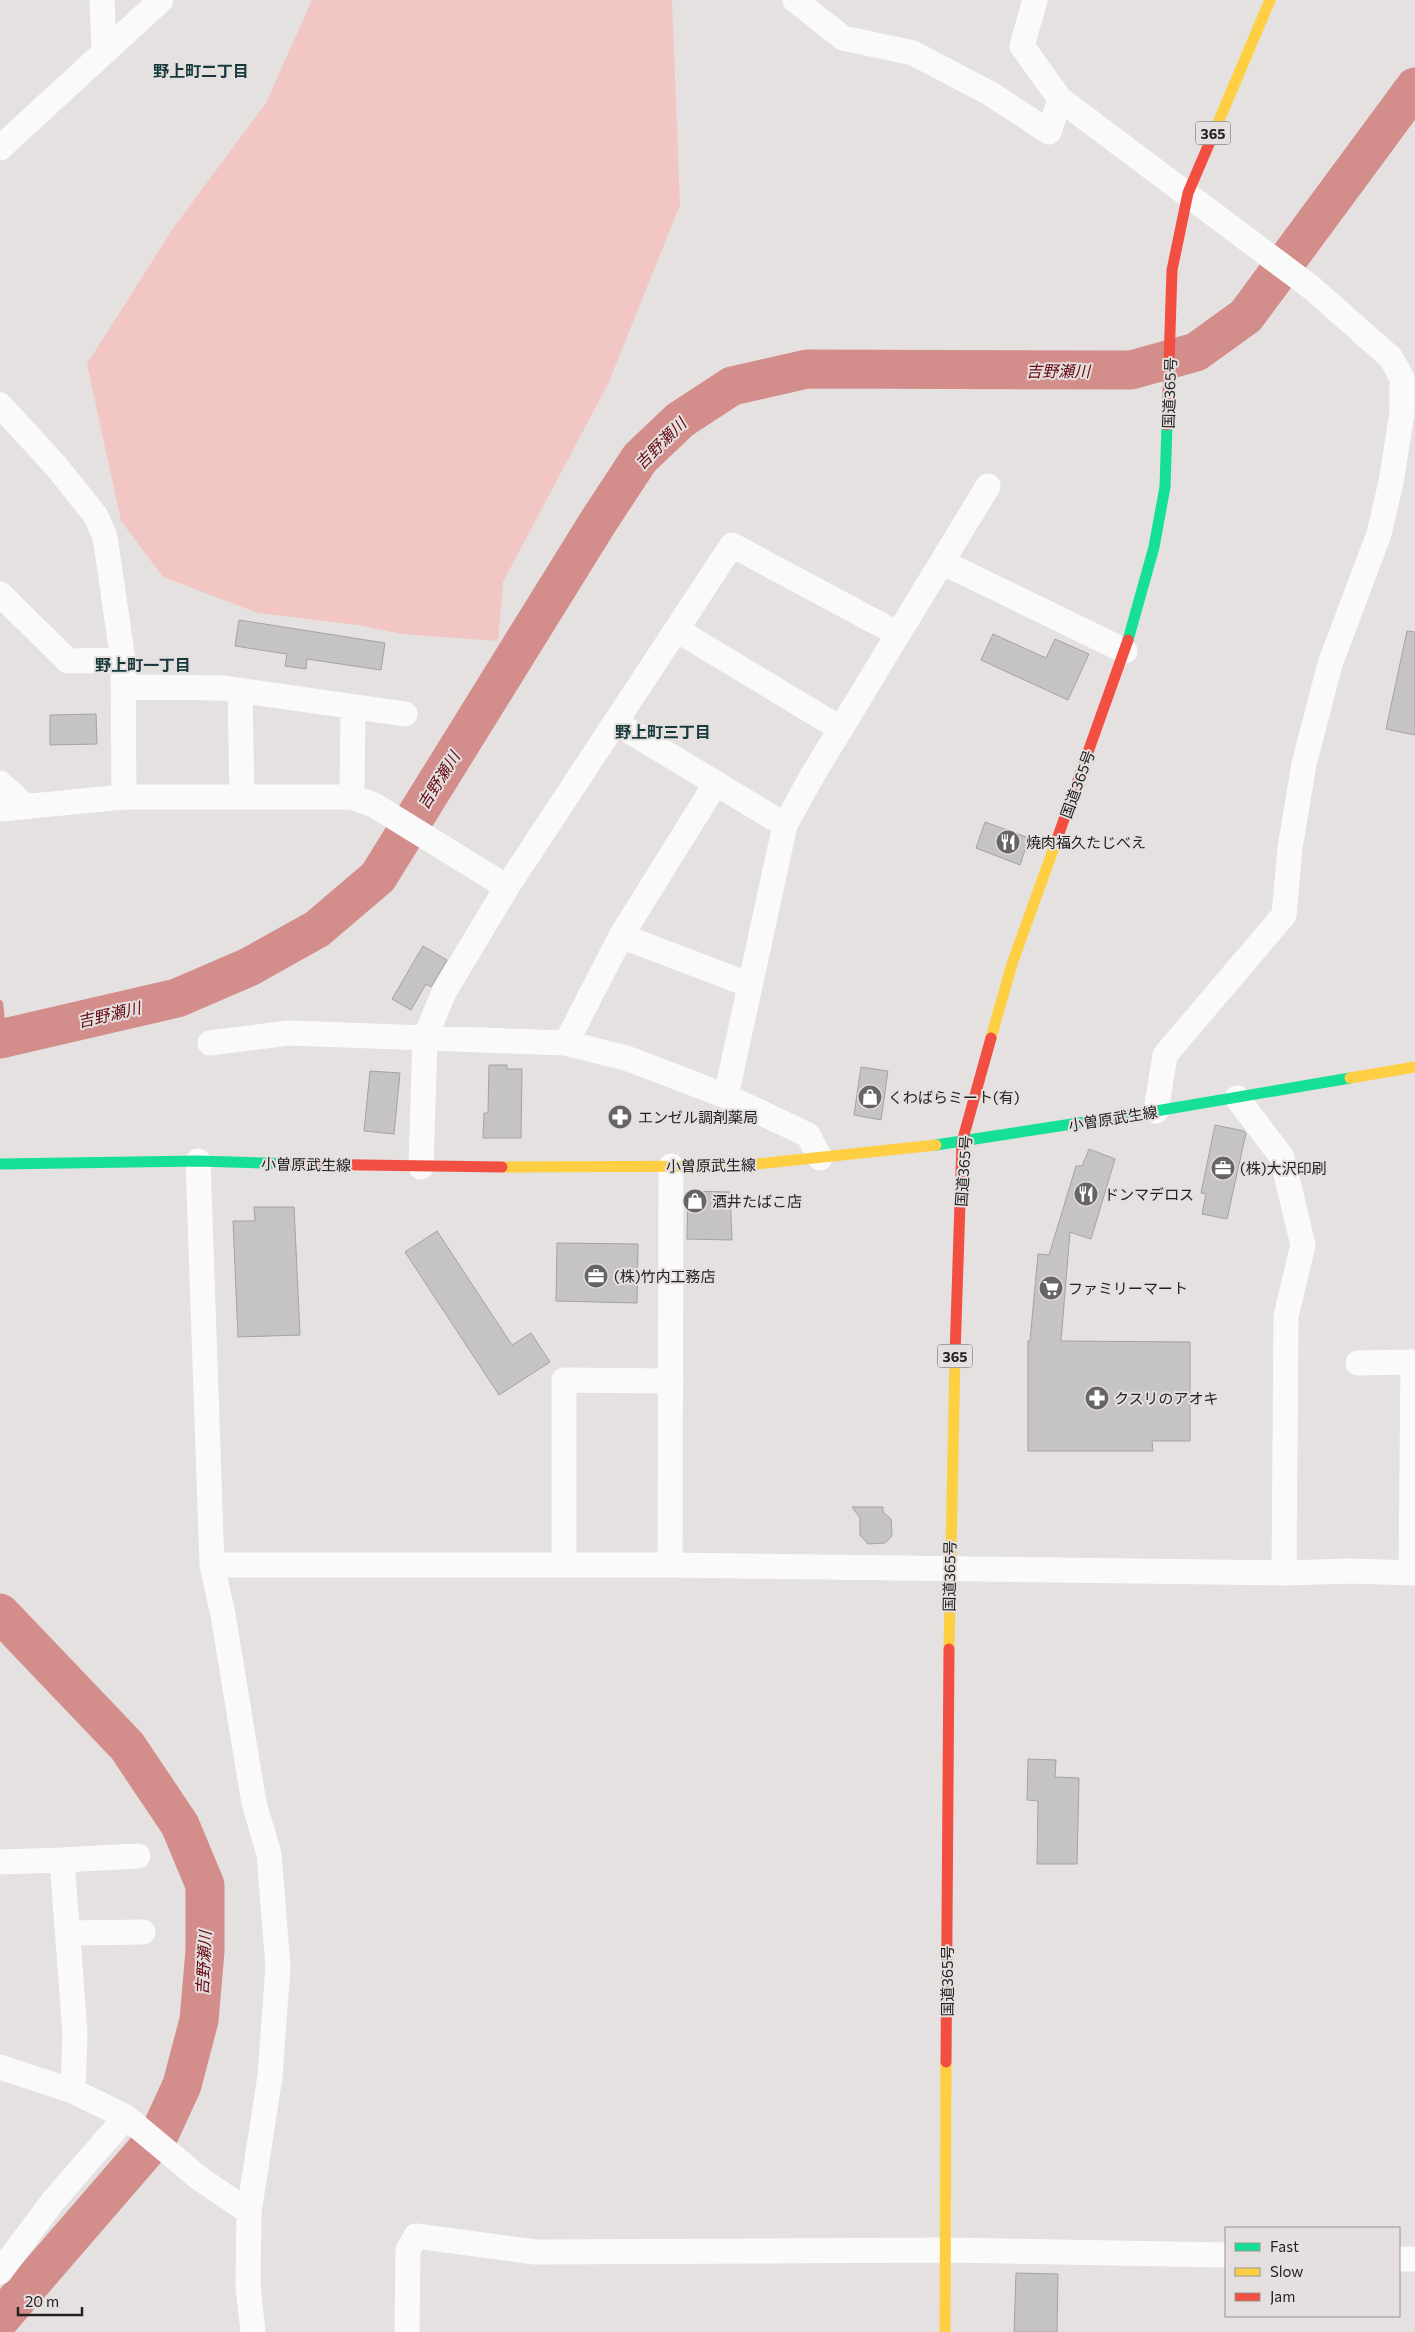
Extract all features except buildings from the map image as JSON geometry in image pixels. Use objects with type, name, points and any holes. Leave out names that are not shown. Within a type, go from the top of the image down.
[{"type":"main road","name":"国道365号","points":[[945,2332],[949,1567],[962,1142],[1012,964],[1125,651],[1154,547],[1165,487],[1169,412],[1172,270],[1188,193],[1270,0]]},
{"type":"main road","name":"小曽原武生線","points":[[0,1164],[198,1161],[421,1167],[739,1166],[962,1142],[1156,1112],[1415,1067]]},
{"type":"street","points":[[102,0],[104,52]]},
{"type":"street","points":[[0,148],[161,0]]},
{"type":"street","points":[[795,0],[843,38],[913,53],[991,94],[1049,132],[1060,99]]},
{"type":"street","points":[[1035,0],[1022,46],[1060,99],[1188,193],[1312,288],[1391,358],[1402,378],[1402,413],[1391,482],[1379,534],[1330,664],[1304,764],[1290,848],[1284,915],[1165,1055],[1156,1112]]},
{"type":"street","points":[[0,405],[56,466],[96,516],[105,537],[123,660],[124,797]]},
{"type":"street","points":[[726,1096],[785,825],[988,486]]},
{"type":"street","points":[[421,1167],[425,1038],[444,992],[507,887],[732,545],[898,634]]},
{"type":"street","points":[[942,562],[1125,651]]},
{"type":"street","points":[[0,594],[68,661],[123,660]]},
{"type":"street","points":[[677,630],[841,730]]},
{"type":"street","points":[[123,687],[223,688],[405,714]]},
{"type":"street","points":[[240,691],[242,797]]},
{"type":"street","points":[[353,707],[363,801]]},
{"type":"street","points":[[616,723],[785,825]]},
{"type":"street","points":[[0,783],[25,806]]},
{"type":"street","points":[[566,1043],[621,936],[716,783]]},
{"type":"street","points":[[0,809],[124,797],[242,797],[363,801],[507,887]]},
{"type":"street","points":[[621,936],[750,985]]},
{"type":"street","points":[[210,1043],[289,1033],[566,1043],[626,1058],[726,1096],[808,1135],[820,1158]]},
{"type":"street","points":[[1237,1098],[1282,1157],[1303,1245],[1286,1316],[1284,1573]]},
{"type":"street","points":[[198,1161],[212,1565],[223,1616],[254,1803],[268,1854],[278,1967],[270,2076],[249,2212],[248,2286],[253,2332]]},
{"type":"street","points":[[670,1166],[670,1565]]},
{"type":"street","points":[[212,1565],[670,1565],[1413,1573],[1413,1362],[1358,1363]]},
{"type":"street","points":[[564,1565],[564,1380],[670,1381]]},
{"type":"street","points":[[0,1862],[138,1856]]},
{"type":"street","points":[[62,1860],[69,1933],[75,2033],[73,2091]]},
{"type":"street","points":[[69,1933],[143,1932]]},
{"type":"street","points":[[0,2067],[73,2091],[126,2117],[199,2178],[249,2212]]},
{"type":"street","points":[[0,2272],[53,2201],[126,2117]]},
{"type":"street","points":[[407,2332],[408,2250],[416,2236],[536,2252],[946,2250],[1225,2256]]},
{"type":"street","points":[[1400,2259],[1415,2259]]},
{"type":"shaded area","points":[[312,0],[672,0],[680,205],[608,384],[503,582],[498,641],[402,634],[358,625],[258,613],[163,577],[121,521],[87,364],[174,227],[266,103]]},
{"type":"waterway","name":"吉野瀬川","points":[[0,1039],[177,998],[249,967],[317,929],[378,877],[598,522],[640,458],[680,420],[732,386],[807,369],[1131,370],[1196,352],[1246,316],[1415,87]]},
{"type":"waterway","points":[[0,1003],[4,1037]]},
{"type":"waterway","name":"吉野瀬川","points":[[0,1613],[127,1746],[180,1825],[205,1885],[205,1951],[199,2020],[182,2085],[159,2135],[0,2319]]},
{"type":"traffic: fast","points":[[1128,640],[1154,547],[1165,487],[1167,425]]},
{"type":"traffic: fast","points":[[936,1145],[1156,1111],[1350,1078]]},
{"type":"traffic: fast","points":[[0,1164],[198,1161],[295,1164]]},
{"type":"traffic: slow","points":[[1212,137],[1270,0]]},
{"type":"traffic: slow","points":[[991,1038],[1012,964],[1057,839]]},
{"type":"traffic: slow","points":[[1350,1078],[1415,1067]]},
{"type":"traffic: slow","points":[[502,1167],[739,1166],[936,1145]]},
{"type":"traffic: slow","points":[[949,1649],[955,1355]]},
{"type":"traffic: slow","points":[[945,2332],[946,2062]]},
{"type":"traffic: jam","points":[[1167,425],[1172,270],[1188,193],[1212,137]]},
{"type":"traffic: jam","points":[[1057,839],[1128,640]]},
{"type":"traffic: jam","points":[[955,1355],[962,1142],[991,1038]]},
{"type":"traffic: jam","points":[[295,1164],[502,1167]]},
{"type":"traffic: jam","points":[[946,2062],[949,1649]]},
{"type":"place","name":"焼肉福久たじべえ","points":[[1008,842]]},
{"type":"place","name":"くわばらミート(有)","points":[[870,1097]]},
{"type":"place","name":"エンゼル調剤薬局","points":[[620,1117]]},
{"type":"place","name":"(株)大沢印刷","points":[[1223,1168]]},
{"type":"place","name":"ドンマデロス","points":[[1086,1194]]},
{"type":"place","name":"酒井たばこ店","points":[[695,1201]]},
{"type":"place","name":"(株)竹内工務店","points":[[596,1276]]},
{"type":"place","name":"ファミリーマート","points":[[1051,1288]]},
{"type":"place","name":"クスリのアオキ","points":[[1097,1398]]},
{"type":"district","name":"野上町二丁目","points":[[201,70]]},
{"type":"district","name":"野上町一丁目","points":[[143,664]]},
{"type":"district","name":"野上町三丁目","points":[[663,731]]}]
